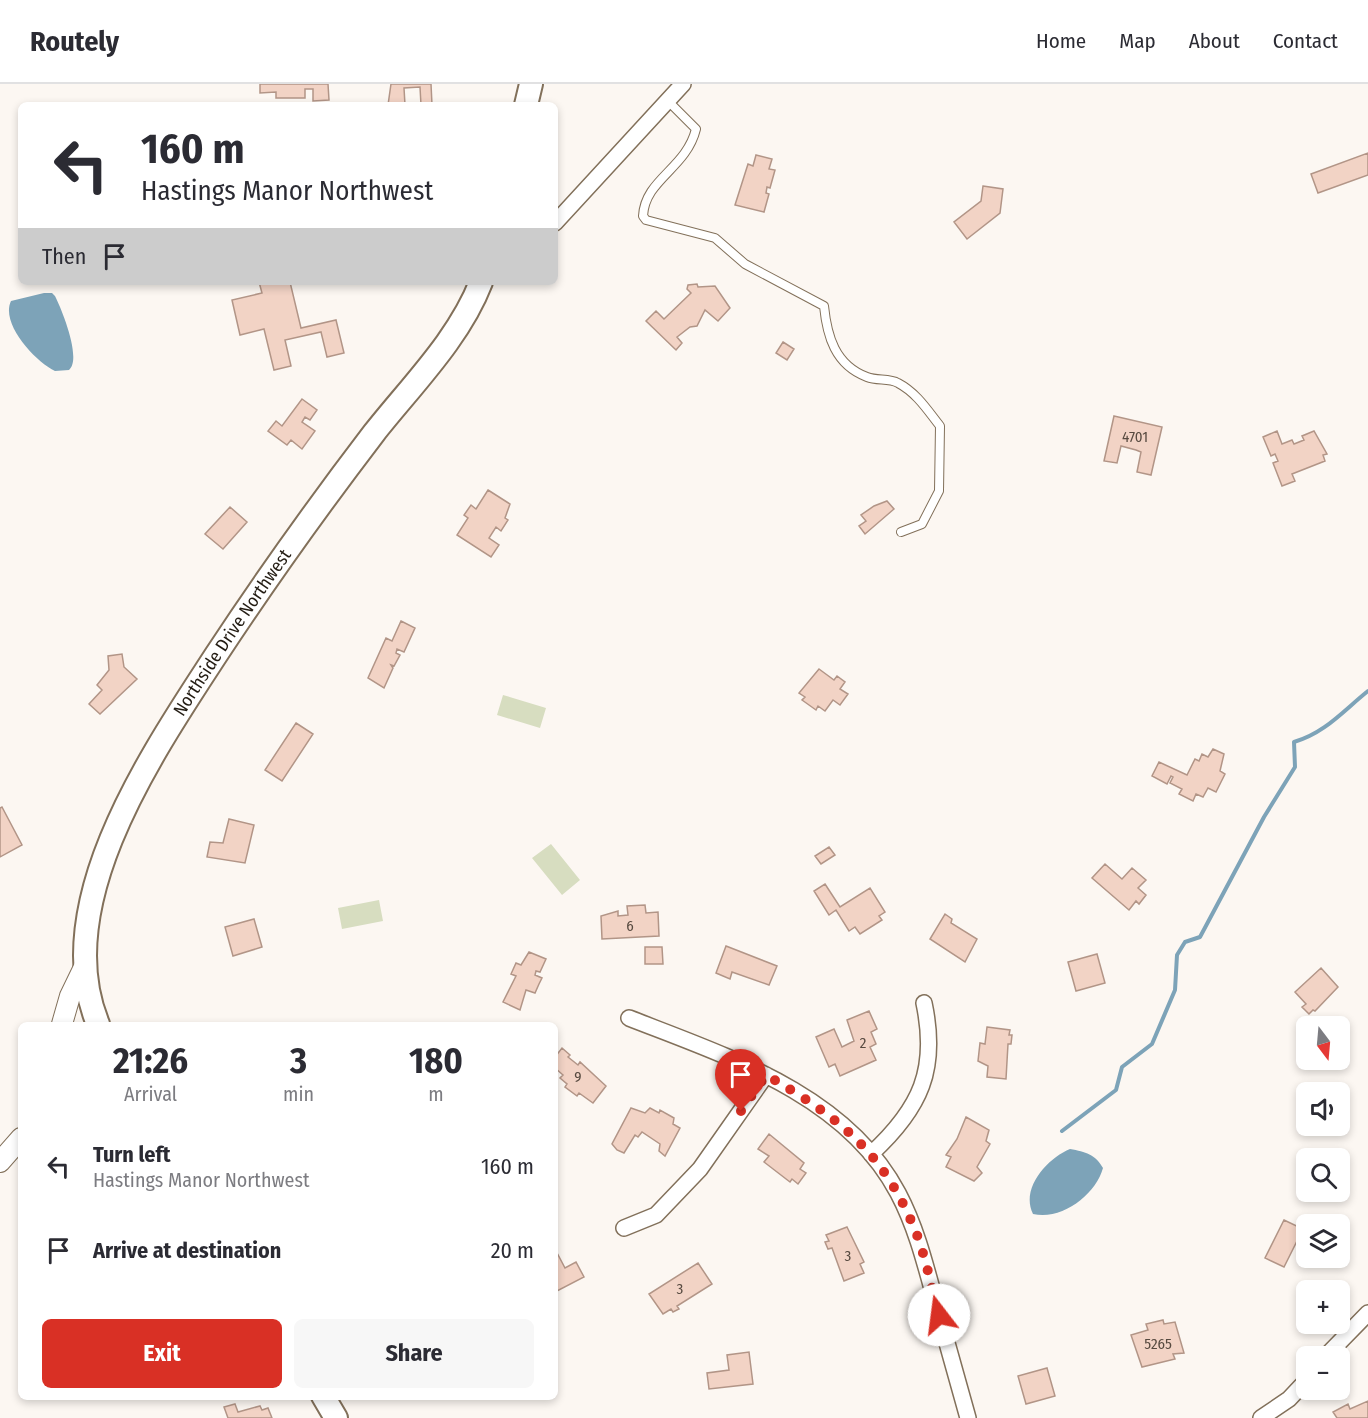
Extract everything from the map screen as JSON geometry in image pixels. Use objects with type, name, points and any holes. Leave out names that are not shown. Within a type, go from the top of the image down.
[{"type":"main road","points":[[527,102],[531,84]]},
{"type":"main road","name":"Northside Drive Northwest","points":[[97,1022],[86,983],[87,930],[100,875],[121,818],[151,760],[249,604],[325,497],[434,359],[471,304],[480,285]]},
{"type":"main road","points":[[325,1400],[336,1418]]},
{"type":"street","points":[[558,220],[683,84]]},
{"type":"street","points":[[63,1022],[70,996],[85,965]]},
{"type":"street","points":[[871,1154],[901,1123],[924,1078],[931,1048],[924,1003]]},
{"type":"street","points":[[629,1018],[733,1059],[766,1075],[830,1116],[857,1137],[897,1191],[916,1232],[968,1418]]},
{"type":"street","points":[[624,1228],[656,1215],[700,1169],[766,1075]]},
{"type":"street","points":[[0,1162],[18,1141]]},
{"type":"street","points":[[1336,1346],[1368,1313]]},
{"type":"street","points":[[1261,1418],[1296,1392]]},
{"type":"lane","points":[[668,101],[696,129],[684,157],[655,185],[645,199],[643,216],[646,220],[715,238],[745,264],[824,306],[829,342],[844,361],[866,377],[896,382],[913,392],[940,426],[939,491],[922,524],[901,532]]},
{"type":"green space","points":[[503,695],[546,708],[540,728],[497,715]]},
{"type":"green space","points":[[551,844],[580,880],[562,895],[532,858]]},
{"type":"green space","points":[[379,900],[383,921],[342,929],[338,908]]},
{"type":"water","points":[[52,293],[55,296],[66,323],[73,356],[69,370],[55,371],[39,360],[15,331],[11,320],[9,310],[11,301]]},
{"type":"water","points":[[1070,1149],[1085,1153],[1097,1160],[1103,1168],[1099,1178],[1085,1196],[1066,1209],[1044,1215],[1033,1214],[1030,1194],[1038,1175],[1053,1159]]},
{"type":"building","points":[[260,84],[328,84],[329,100],[313,101],[313,89],[305,89],[305,98],[276,98],[276,92],[260,93]]},
{"type":"building","points":[[391,84],[431,84],[432,102],[421,102],[420,87],[404,88],[405,102],[388,102]]},
{"type":"building","points":[[1368,153],[1368,175],[1318,193],[1311,174]]},
{"type":"building","points":[[756,155],[772,159],[769,169],[775,170],[770,188],[767,187],[766,193],[769,194],[764,212],[735,205],[748,164],[753,166]]},
{"type":"building","points":[[983,186],[1003,189],[1000,213],[967,239],[954,222],[981,201]]},
{"type":"building","points":[[697,284],[698,287],[715,286],[730,308],[718,321],[705,310],[697,326],[690,327],[677,337],[682,343],[676,350],[646,321],[656,311],[664,319],[691,293],[687,289],[688,285]]},
{"type":"building","points":[[260,285],[291,285],[301,328],[336,320],[344,353],[327,357],[321,332],[285,340],[291,366],[274,370],[264,329],[240,335],[232,300],[262,293]]},
{"type":"building","points":[[783,342],[794,349],[787,360],[776,353]]},
{"type":"building","points":[[302,399],[317,410],[310,420],[305,417],[302,422],[315,431],[302,449],[291,440],[287,445],[268,431],[276,421],[282,426]]},
{"type":"building","points":[[1114,416],[1162,427],[1151,475],[1137,472],[1141,452],[1136,450],[1121,446],[1117,463],[1104,461]]},
{"type":"building","points":[[1277,431],[1282,444],[1292,440],[1294,444],[1304,440],[1302,436],[1314,431],[1327,454],[1323,455],[1325,461],[1292,474],[1295,481],[1282,486],[1273,463],[1278,461],[1275,454],[1271,456],[1263,437]]},
{"type":"building","points":[[488,490],[510,504],[505,518],[508,520],[501,531],[496,527],[489,538],[499,545],[491,557],[457,535],[468,518],[464,515],[471,505],[476,509]]},
{"type":"building","points":[[887,501],[894,509],[865,534],[859,526],[866,521],[861,515]]},
{"type":"building","points":[[230,507],[247,522],[223,549],[205,534]]},
{"type":"building","points":[[401,621],[415,628],[404,652],[397,649],[396,653],[400,655],[394,666],[391,665],[393,668],[384,688],[368,678],[386,638],[392,641]]},
{"type":"building","points":[[122,654],[124,667],[137,679],[100,714],[89,704],[102,690],[97,685],[109,670],[108,656]]},
{"type":"building","points":[[819,669],[834,680],[837,676],[845,682],[840,689],[848,694],[840,705],[833,700],[825,711],[818,706],[816,710],[802,700],[805,697],[799,693]]},
{"type":"building","points":[[296,723],[313,734],[282,781],[265,770]]},
{"type":"building","points":[[1213,749],[1224,754],[1220,771],[1225,774],[1216,792],[1208,788],[1203,797],[1196,794],[1193,801],[1179,794],[1182,789],[1170,783],[1173,777],[1171,776],[1167,784],[1152,776],[1159,762],[1187,775],[1195,759],[1199,761],[1202,754],[1208,757]]},
{"type":"building","points":[[2,807],[22,845],[0,857],[0,808]]},
{"type":"building","points":[[229,819],[254,825],[245,863],[207,857],[210,842],[223,843]]},
{"type":"building","points":[[829,847],[835,855],[821,864],[815,856]]},
{"type":"building","points":[[1105,864],[1122,879],[1132,868],[1146,880],[1138,888],[1146,895],[1139,904],[1136,901],[1129,910],[1092,878]]},
{"type":"building","points":[[825,884],[840,907],[870,888],[885,912],[879,916],[882,920],[860,934],[855,927],[849,931],[836,910],[829,915],[814,891]]},
{"type":"building","points":[[645,905],[646,913],[658,912],[659,936],[602,939],[601,916],[618,911],[618,916],[628,915],[627,906]]},
{"type":"building","points":[[945,914],[952,919],[951,923],[977,939],[965,962],[930,939]]},
{"type":"building","points":[[254,919],[262,947],[233,956],[225,927]]},
{"type":"building","points":[[726,946],[777,966],[769,985],[732,972],[730,979],[716,973]]},
{"type":"building","points":[[645,947],[662,947],[663,964],[645,964]]},
{"type":"building","points":[[529,952],[546,959],[540,972],[536,971],[535,975],[542,978],[535,993],[526,990],[520,1010],[503,1002],[516,976],[511,974],[516,963],[521,965]]},
{"type":"building","points":[[1097,954],[1105,983],[1076,991],[1068,962]]},
{"type":"building","points":[[1321,968],[1338,987],[1315,1011],[1309,1014],[1302,1007],[1306,1004],[1295,992]]},
{"type":"building","points":[[869,1011],[877,1029],[871,1032],[876,1044],[870,1047],[876,1060],[840,1076],[835,1064],[829,1067],[816,1037],[834,1029],[842,1047],[854,1041],[847,1020]]},
{"type":"building","points":[[987,1027],[1010,1030],[1009,1035],[1012,1035],[1011,1044],[1008,1044],[1006,1079],[987,1077],[988,1066],[978,1061],[980,1043],[985,1044]]},
{"type":"building","points":[[562,1048],[570,1055],[568,1057],[578,1065],[580,1062],[606,1086],[593,1103],[579,1093],[577,1096],[565,1087],[567,1084],[560,1078],[563,1075],[558,1071],[558,1053]]},
{"type":"building","points":[[631,1108],[645,1113],[650,1108],[659,1113],[660,1110],[674,1118],[673,1124],[680,1128],[665,1156],[659,1151],[660,1144],[642,1132],[638,1137],[635,1135],[624,1153],[612,1144]]},
{"type":"building","points":[[966,1117],[989,1130],[986,1141],[990,1144],[977,1167],[982,1173],[974,1181],[946,1167],[951,1157],[946,1155],[957,1139]]},
{"type":"building","points":[[769,1134],[804,1163],[800,1169],[806,1173],[798,1184],[792,1179],[790,1182],[764,1162],[769,1156],[758,1149]]},
{"type":"building","points":[[1284,1220],[1296,1226],[1296,1243],[1284,1267],[1265,1258]]},
{"type":"building","points":[[847,1227],[864,1262],[860,1264],[864,1273],[844,1281],[832,1248],[828,1249],[825,1242],[829,1241],[826,1235]]},
{"type":"building","points":[[558,1255],[565,1268],[576,1262],[584,1277],[558,1290]]},
{"type":"building","points":[[698,1263],[712,1284],[677,1306],[679,1309],[673,1312],[671,1309],[663,1314],[649,1294]]},
{"type":"building","points":[[1163,1320],[1164,1324],[1175,1322],[1184,1353],[1173,1354],[1175,1359],[1142,1367],[1131,1335],[1148,1330],[1146,1324]]},
{"type":"building","points":[[749,1352],[753,1384],[709,1389],[707,1373],[729,1370],[727,1355]]},
{"type":"building","points":[[1047,1368],[1055,1396],[1026,1404],[1018,1376]]},
{"type":"building","points":[[1368,1401],[1368,1418],[1337,1418],[1333,1412],[1348,1404],[1350,1409]]},
{"type":"building","points":[[235,1404],[238,1412],[260,1406],[262,1410],[268,1408],[272,1418],[228,1418],[224,1407]]},
{"type":"waterway","points":[[1062,1131],[1116,1090],[1122,1067],[1152,1044],[1175,990],[1177,955],[1185,942],[1200,937],[1264,817],[1295,767],[1294,742],[1324,727],[1368,691]]},
{"type":"route","points":[[741,1111],[766,1075],[798,1094],[857,1137],[897,1191],[916,1232],[939,1315]]}]
